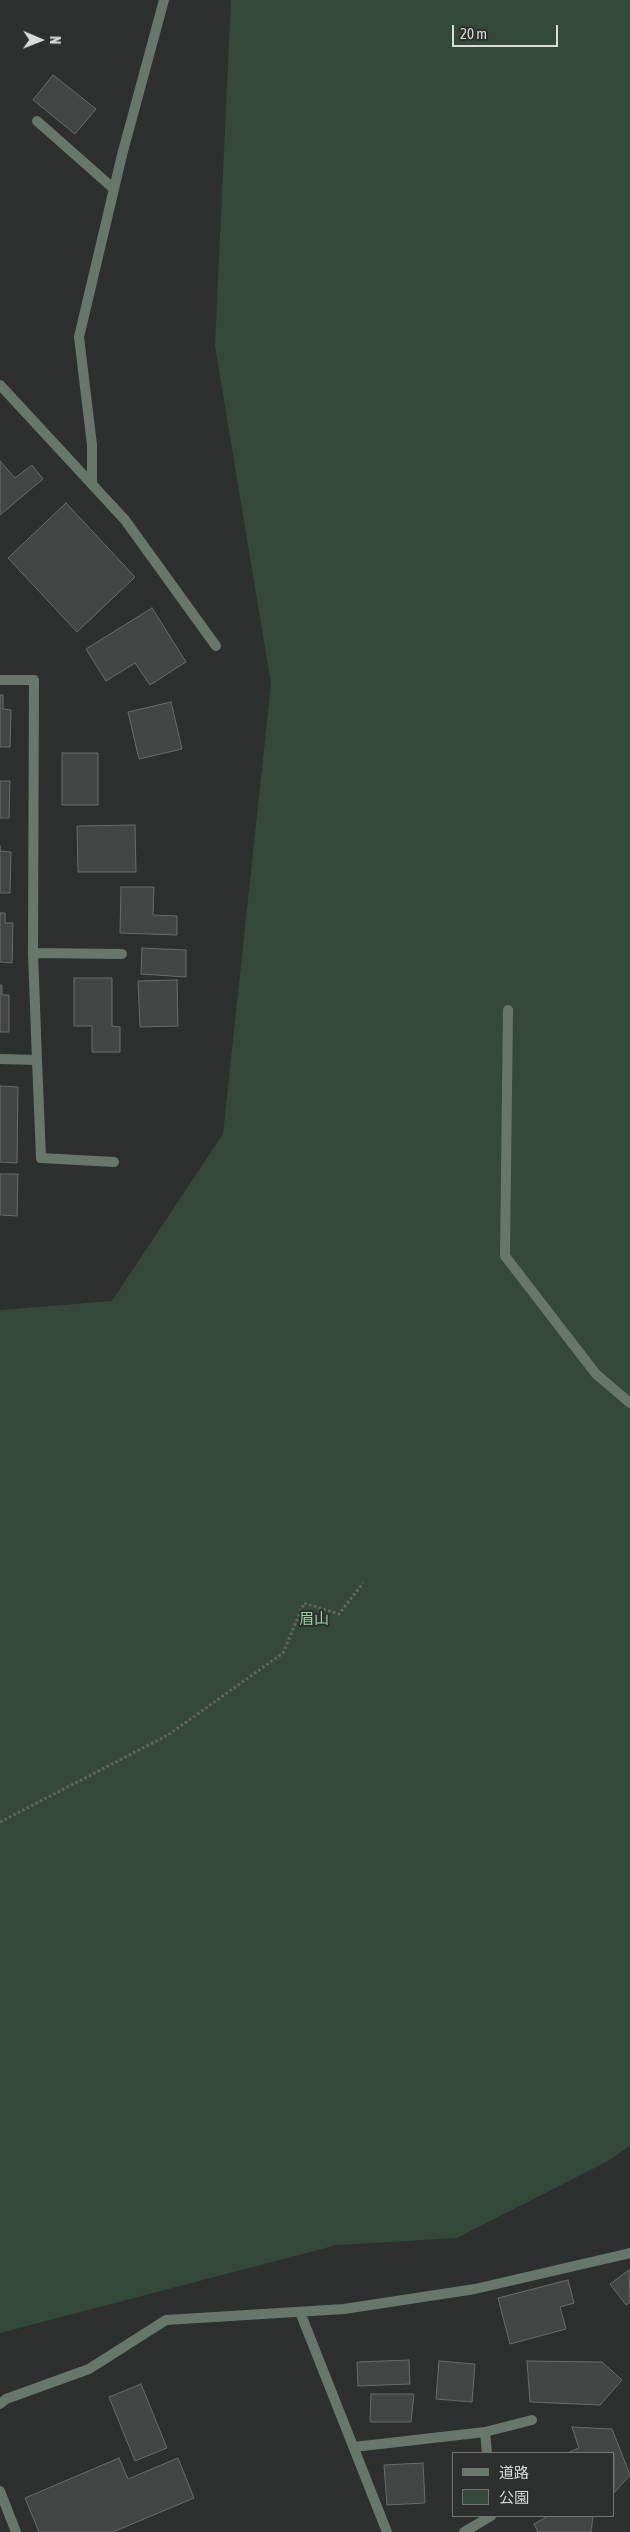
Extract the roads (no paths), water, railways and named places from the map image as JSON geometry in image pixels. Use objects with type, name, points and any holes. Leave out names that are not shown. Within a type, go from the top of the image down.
[{"type":"street","points":[[92,484],[92,445],[79,337],[114,189],[164,0]]},
{"type":"street","points":[[37,121],[114,189]]},
{"type":"street","points":[[0,385],[125,520],[216,646]]},
{"type":"street","points":[[0,680],[34,680],[33,953],[41,1158],[114,1162]]},
{"type":"street","points":[[33,953],[122,954]]},
{"type":"street","points":[[508,1010],[505,1256],[596,1374],[630,1404]]},
{"type":"street","points":[[0,1060],[37,1060]]},
{"type":"street","points":[[0,2404],[6,2399],[89,2368],[166,2320],[344,2309],[475,2289],[630,2253]]},
{"type":"street","points":[[300,2312],[387,2532]]},
{"type":"street","points":[[354,2447],[485,2432],[532,2420]]},
{"type":"street","points":[[485,2432],[487,2452]]},
{"type":"street","points":[[0,2491],[16,2532]]},
{"type":"street","points":[[464,2532],[489,2517]]},
{"type":"park label","name":"眉山","points":[[314,1619]]}]
